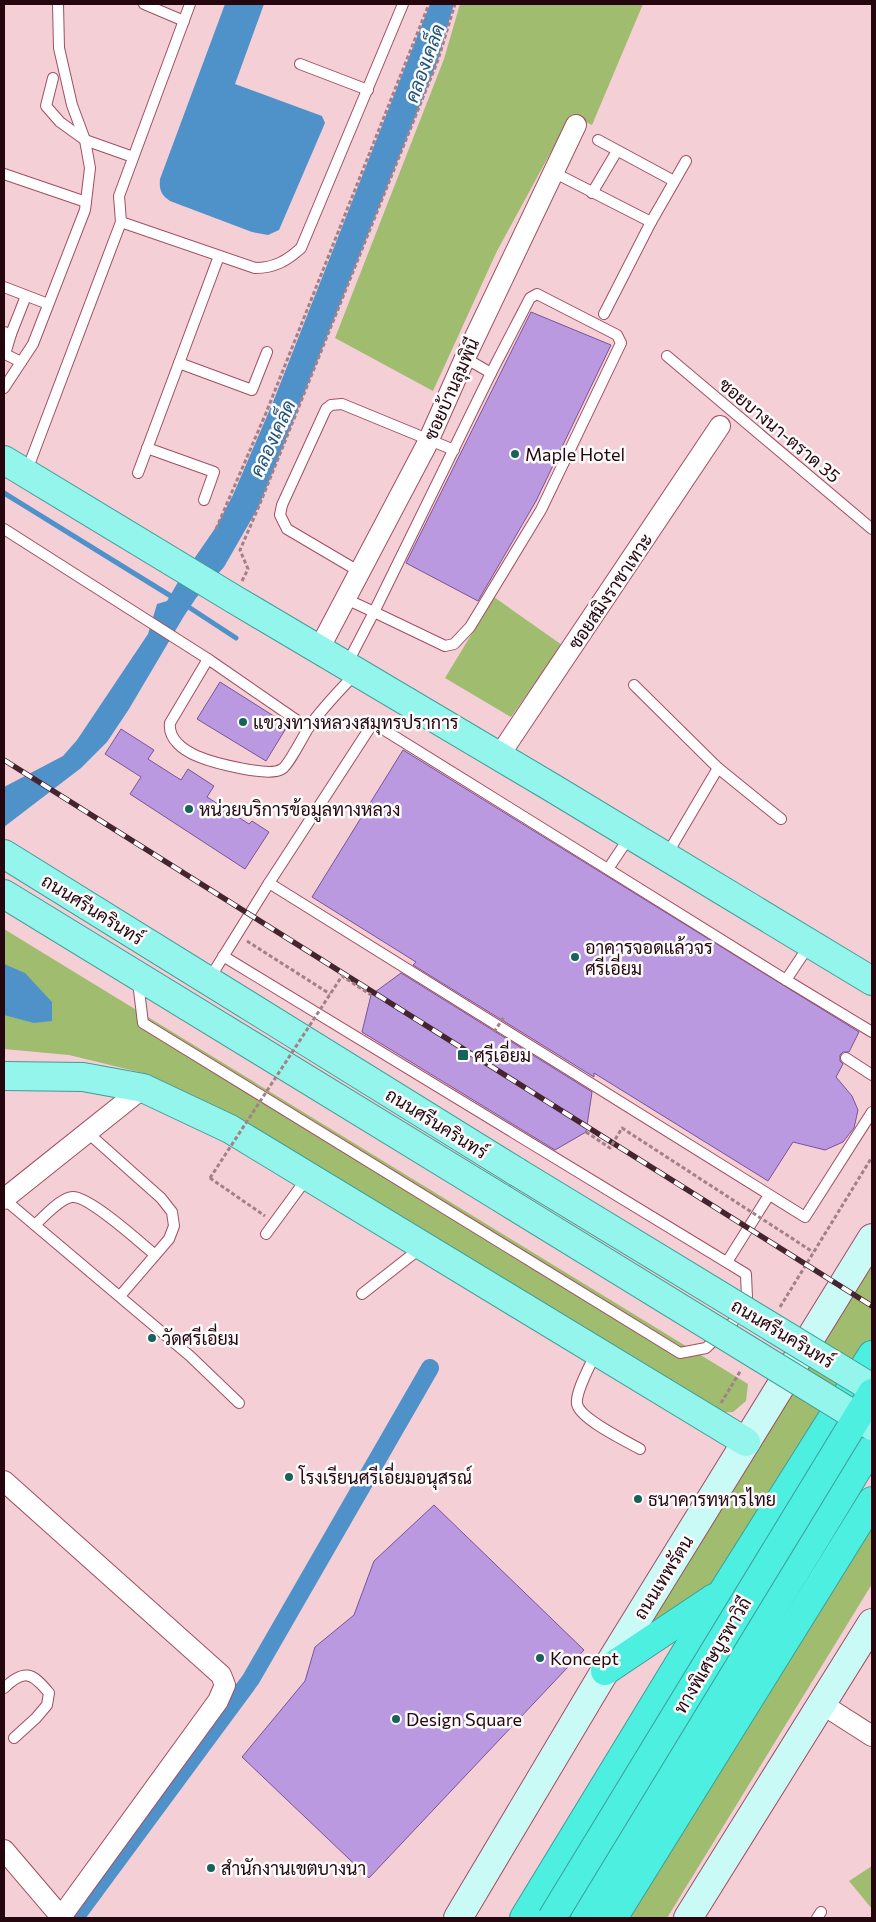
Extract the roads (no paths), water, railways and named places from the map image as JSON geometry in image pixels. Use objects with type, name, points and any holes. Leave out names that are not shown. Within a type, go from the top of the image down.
[{"type":"highway","points":[[524,1918],[722,1593],[872,1355]]},
{"type":"highway","name":"ทางพิเศษบูรพาวิถี","points":[[552,1918],[872,1393]]},
{"type":"highway","name":"ทางพิเศษบูรพาวิถี","points":[[585,1918],[872,1445]]},
{"type":"highway","points":[[604,1918],[872,1476]]},
{"type":"highway","points":[[613,1918],[872,1501]]},
{"type":"highway","points":[[605,1671],[722,1593]]},
{"type":"main road","points":[[15,467],[872,981]]},
{"type":"main road","name":"ถนนศรีนครินทร์","points":[[4,854],[208,982],[872,1388]]},
{"type":"main road","name":"ถนนศรีนครินทร์","points":[[4,894],[872,1426]]},
{"type":"main road","points":[[4,1076],[83,1077],[143,1088],[230,1129],[746,1442]]},
{"type":"main road","name":"ถนนเทพรัตน","points":[[458,1918],[605,1671],[872,1238]]},
{"type":"main road","points":[[688,1918],[872,1623]]},
{"type":"street","name":"ซอยบ้านลุมพินี","points":[[319,649],[429,440],[464,358],[576,125]]},
{"type":"street","name":"ซอยสมิงราชาเทวะ","points":[[499,756],[720,426]]},
{"type":"street","points":[[4,1199],[143,1088]]},
{"type":"street","points":[[4,1482],[221,1675],[225,1685],[218,1701],[61,1918],[4,1850]]},
{"type":"street","points":[[822,1704],[872,1736]]},
{"type":"lane","points":[[4,388],[32,344],[85,210],[90,168],[85,140],[72,105],[59,48],[58,4]]},
{"type":"lane","points":[[144,4],[184,20]]},
{"type":"lane","points":[[15,467],[122,222],[119,196],[190,4]]},
{"type":"lane","points":[[122,222],[254,268],[267,268],[290,259],[302,248],[403,4]]},
{"type":"lane","points":[[300,64],[368,90]]},
{"type":"lane","points":[[53,78],[46,106],[60,122],[85,140],[133,157]]},
{"type":"lane","points":[[598,140],[674,181]]},
{"type":"lane","points":[[592,193],[617,151]]},
{"type":"lane","points":[[604,314],[651,222],[686,161]]},
{"type":"lane","points":[[553,172],[651,222]]},
{"type":"lane","points":[[4,174],[86,202]]},
{"type":"lane","points":[[138,472],[219,256]]},
{"type":"lane","points":[[4,287],[48,304]]},
{"type":"lane","points":[[208,659],[170,723],[169,730],[172,738],[195,755],[228,766],[275,772],[284,769],[308,728],[352,668],[374,612],[491,372],[533,295],[537,294],[544,297],[617,335],[621,343],[568,456],[540,510],[463,637],[451,646],[445,646],[374,612],[346,599]]},
{"type":"lane","points":[[21,362],[5,354],[7,333],[26,296]]},
{"type":"lane","points":[[179,363],[252,390],[267,352]]},
{"type":"lane","name":"ซอยบางนา-ตราด 35","points":[[667,356],[872,529]]},
{"type":"lane","points":[[464,358],[491,372]]},
{"type":"lane","points":[[360,572],[287,529],[280,515],[282,505],[322,415],[331,405],[342,404],[454,450]]},
{"type":"lane","points":[[147,448],[214,472],[204,500]]},
{"type":"lane","points":[[4,529],[176,638],[308,728]]},
{"type":"lane","points":[[634,685],[718,768],[780,819]]},
{"type":"lane","points":[[208,982],[269,883],[373,723],[872,1032]]},
{"type":"lane","points":[[666,856],[718,768]]},
{"type":"lane","points":[[608,869],[631,836]]},
{"type":"lane","points":[[269,883],[805,1217],[872,1112]]},
{"type":"lane","points":[[786,980],[810,943]]},
{"type":"lane","points":[[138,976],[143,1023],[680,1353],[706,1348],[733,1322],[747,1298],[746,1274],[224,956]]},
{"type":"lane","points":[[846,1058],[872,1075]]},
{"type":"lane","points":[[88,1133],[161,1198],[172,1212],[174,1226],[169,1239],[120,1296]]},
{"type":"lane","points":[[266,1234],[308,1177]]},
{"type":"lane","points":[[727,1262],[768,1195]]},
{"type":"lane","points":[[35,1225],[54,1207],[70,1197],[80,1198],[93,1205],[155,1255]]},
{"type":"lane","points":[[4,1199],[190,1356],[239,1403]]},
{"type":"lane","points":[[362,1294],[422,1247]]},
{"type":"lane","points":[[596,1352],[578,1393],[577,1404],[583,1414],[640,1450]]},
{"type":"lane","points":[[4,1688],[15,1677],[23,1675],[30,1676],[49,1693],[47,1705],[14,1738]]},
{"type":"water","points":[[225,4],[264,4],[235,84],[322,116],[325,123],[279,230],[268,235],[252,232],[170,201],[164,197],[160,189],[160,179]]},
{"type":"water","name":"คลองเคล็ด","points":[[430,4],[454,4],[438,60],[259,506],[224,567],[196,598],[107,742],[81,768],[4,827],[4,787],[63,756],[77,740],[148,634],[157,604],[167,601],[216,527],[233,495],[273,402]]},
{"type":"water","points":[[4,964],[25,973],[52,1002],[52,1021],[34,1023],[4,1015]]},
{"type":"waterway","points":[[4,493],[174,598]]},
{"type":"waterway","points":[[184,604],[236,638]]},
{"type":"waterway","points":[[77,1915],[251,1679],[430,1368]]},
{"type":"railway","points":[[4,760],[872,1306]]},
{"type":"place","name":"Maple Hotel","points":[[515,454]]},
{"type":"place","name":"แขวงทางหลวงสมุทรปราการ","points":[[243,722]]},
{"type":"place","name":"หน่วยบริการข้อมูลทางหลวง","points":[[189,809]]},
{"type":"place","name":"อาคารจอดแล้วจร ศรีเอี่ยม","points":[[575,957]]},
{"type":"place","name":"ศรีเอี่ยม","points":[[463,1055]]},
{"type":"place","name":"วัดศรีเอี่ยม","points":[[152,1338]]},
{"type":"place","name":"โรงเรียนศรีเอี่ยมอนุสรณ์","points":[[289,1477]]},
{"type":"place","name":"ธนาคารทหารไทย","points":[[638,1499]]},
{"type":"place","name":"Koncept","points":[[540,1658]]},
{"type":"place","name":"Design Square","points":[[396,1719]]},
{"type":"place","name":"สำนักงานเขตบางนา","points":[[211,1868]]}]
